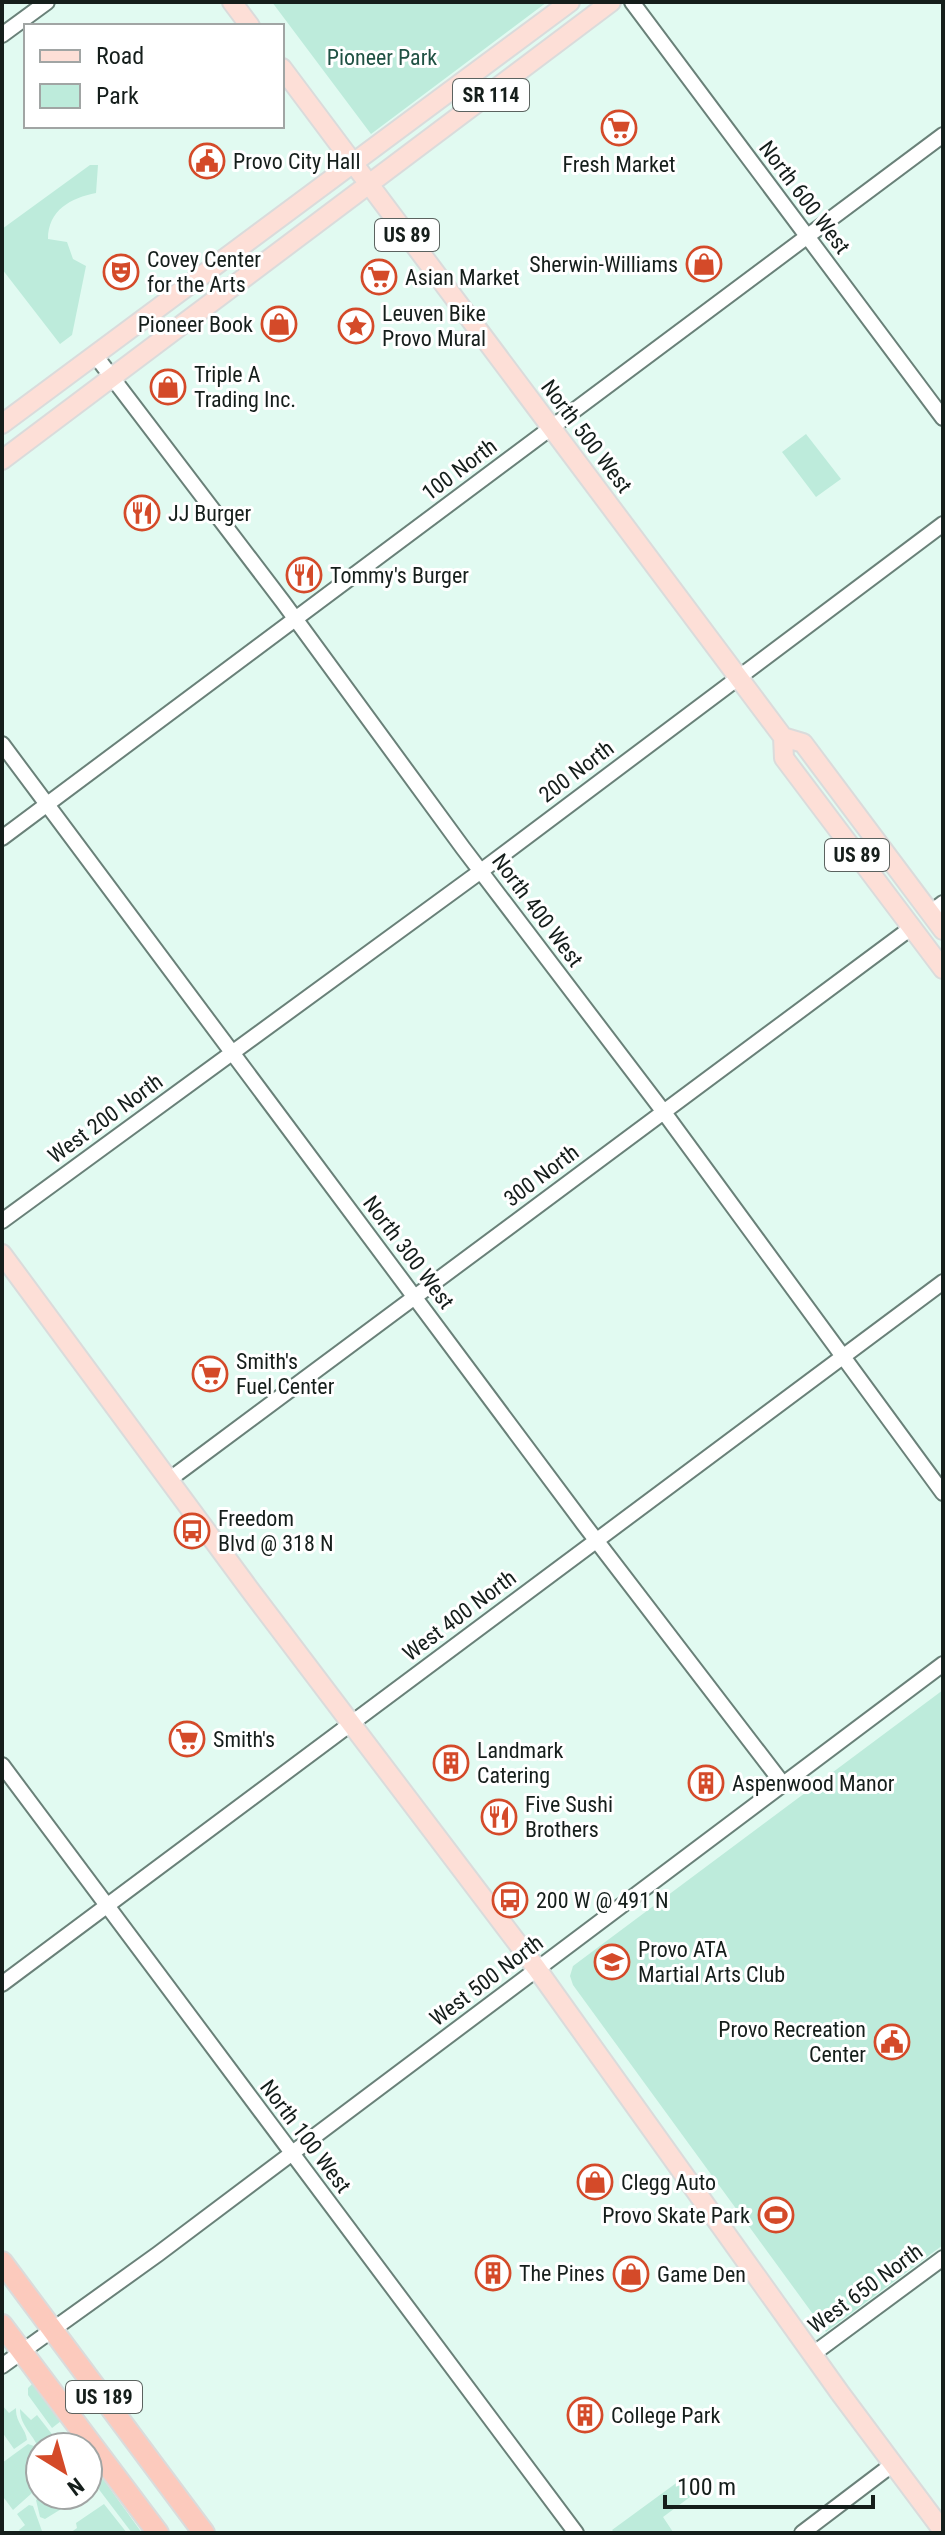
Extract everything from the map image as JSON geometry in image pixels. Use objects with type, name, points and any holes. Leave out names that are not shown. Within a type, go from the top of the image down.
[{"type":"highway","name":"US 189","points":[[2,2262],[204,2533]]},
{"type":"highway","name":"US 189","points":[[2,2325],[158,2533]]},
{"type":"main road","points":[[232,2],[248,24]]},
{"type":"main road","name":"SR 114","points":[[353,163],[570,2]]},
{"type":"main road","name":"SR 114","points":[[369,186],[611,2]]},
{"type":"main road","name":"US 89","points":[[284,71],[353,163]]},
{"type":"main road","points":[[2,424],[353,163]]},
{"type":"main road","name":"North 500 West","points":[[353,163],[783,737],[784,758],[943,969]]},
{"type":"main road","points":[[2,460],[369,186]]},
{"type":"main road","name":"North 500 West","points":[[783,737],[803,743],[936,908],[943,930]]},
{"type":"main road","points":[[2,1254],[537,1969],[943,2531]]},
{"type":"street","points":[[2,35],[47,2]]},
{"type":"street","name":"North 600 West","points":[[632,2],[943,418]]},
{"type":"street","name":"100 North","points":[[2,838],[943,135]]},
{"type":"street","name":"North 400 West","points":[[95,355],[663,1111],[943,1493]]},
{"type":"street","name":"200 North","points":[[235,1052],[943,524]]},
{"type":"street","name":"North 300 West","points":[[2,744],[235,1052],[597,1541],[783,1784]]},
{"type":"street","name":"300 North","points":[[170,1479],[911,928]]},
{"type":"street","name":"West 200 North","points":[[2,1221],[235,1052]]},
{"type":"street","name":"West 400 North","points":[[2,1984],[943,1282]]},
{"type":"street","name":"West 500 North","points":[[2,2366],[158,2254],[943,1664]]},
{"type":"street","name":"North 100 West","points":[[2,1765],[576,2533]]},
{"type":"street","name":"West 650 North","points":[[813,2354],[943,2258]]},
{"type":"street","points":[[802,2533],[893,2464]]},
{"type":"green space","name":"Pioneer Park","points":[[272,2],[547,2],[371,134]]},
{"type":"green space","points":[[90,165],[98,165],[96,193],[78,198],[63,207],[49,229],[48,239],[67,242],[73,259],[86,266],[72,335],[60,344],[2,269],[2,229]]},
{"type":"green space","points":[[806,434],[841,479],[816,497],[782,452]]},
{"type":"green space","points":[[943,1690],[943,2245],[826,2332],[573,1985],[570,1976],[573,1966]]},
{"type":"green space","points":[[33,2383],[61,2421],[52,2428],[28,2395],[28,2388]]},
{"type":"green space","points":[[2,2405],[9,2413],[16,2408],[24,2442],[14,2449],[2,2432]]},
{"type":"green space","points":[[20,2409],[31,2420],[37,2415],[50,2431],[28,2431]]},
{"type":"green space","points":[[24,2447],[24,2500],[13,2510],[2,2499],[2,2463]]},
{"type":"green space","points":[[104,2480],[142,2533],[132,2533],[104,2496]]},
{"type":"green space","points":[[679,2481],[690,2497],[663,2517],[673,2532],[615,2533],[612,2530]]},
{"type":"green space","points":[[104,2504],[127,2533],[70,2533],[77,2528],[76,2523],[94,2511],[104,2511]]},
{"type":"green space","points":[[24,2509],[35,2511],[42,2531],[21,2533],[19,2530],[25,2525],[17,2514]]},
{"type":"green space","points":[[39,2511],[58,2511],[45,2519],[40,2517]]},
{"type":"place","name":"Fresh Market","points":[[619,128]]},
{"type":"place","name":"Provo City Hall","points":[[207,161]]},
{"type":"place","name":"Sherwin-Williams","points":[[704,264]]},
{"type":"place","name":"Covey Center for the Arts","points":[[121,272]]},
{"type":"place","name":"Asian Market","points":[[379,277]]},
{"type":"place","name":"Pioneer Book","points":[[279,324]]},
{"type":"place","name":"Leuven Bike Provo Mural","points":[[356,326]]},
{"type":"place","name":"Triple A Trading Inc.","points":[[168,387]]},
{"type":"place","name":"JJ Burger","points":[[142,513]]},
{"type":"place","name":"Tommy's Burger","points":[[304,575]]},
{"type":"place","name":"Smith's Fuel Center","points":[[210,1374]]},
{"type":"place","name":"Freedom Blvd @ 318 N","points":[[192,1531]]},
{"type":"place","name":"Smith's","points":[[187,1739]]},
{"type":"place","name":"Landmark Catering","points":[[451,1763]]},
{"type":"place","name":"Aspenwood Manor","points":[[706,1783]]},
{"type":"place","name":"Five Sushi Brothers","points":[[499,1817]]},
{"type":"place","name":"200 W @ 491 N","points":[[510,1900]]},
{"type":"place","name":"Provo ATA Martial Arts Club","points":[[612,1962]]},
{"type":"place","name":"Provo Recreation Center","points":[[892,2042]]},
{"type":"place","name":"Clegg Auto","points":[[595,2182]]},
{"type":"place","name":"Provo Skate Park","points":[[776,2215]]},
{"type":"place","name":"The Pines","points":[[493,2273]]},
{"type":"place","name":"Game Den","points":[[631,2274]]},
{"type":"place","name":"College Park","points":[[585,2415]]}]
